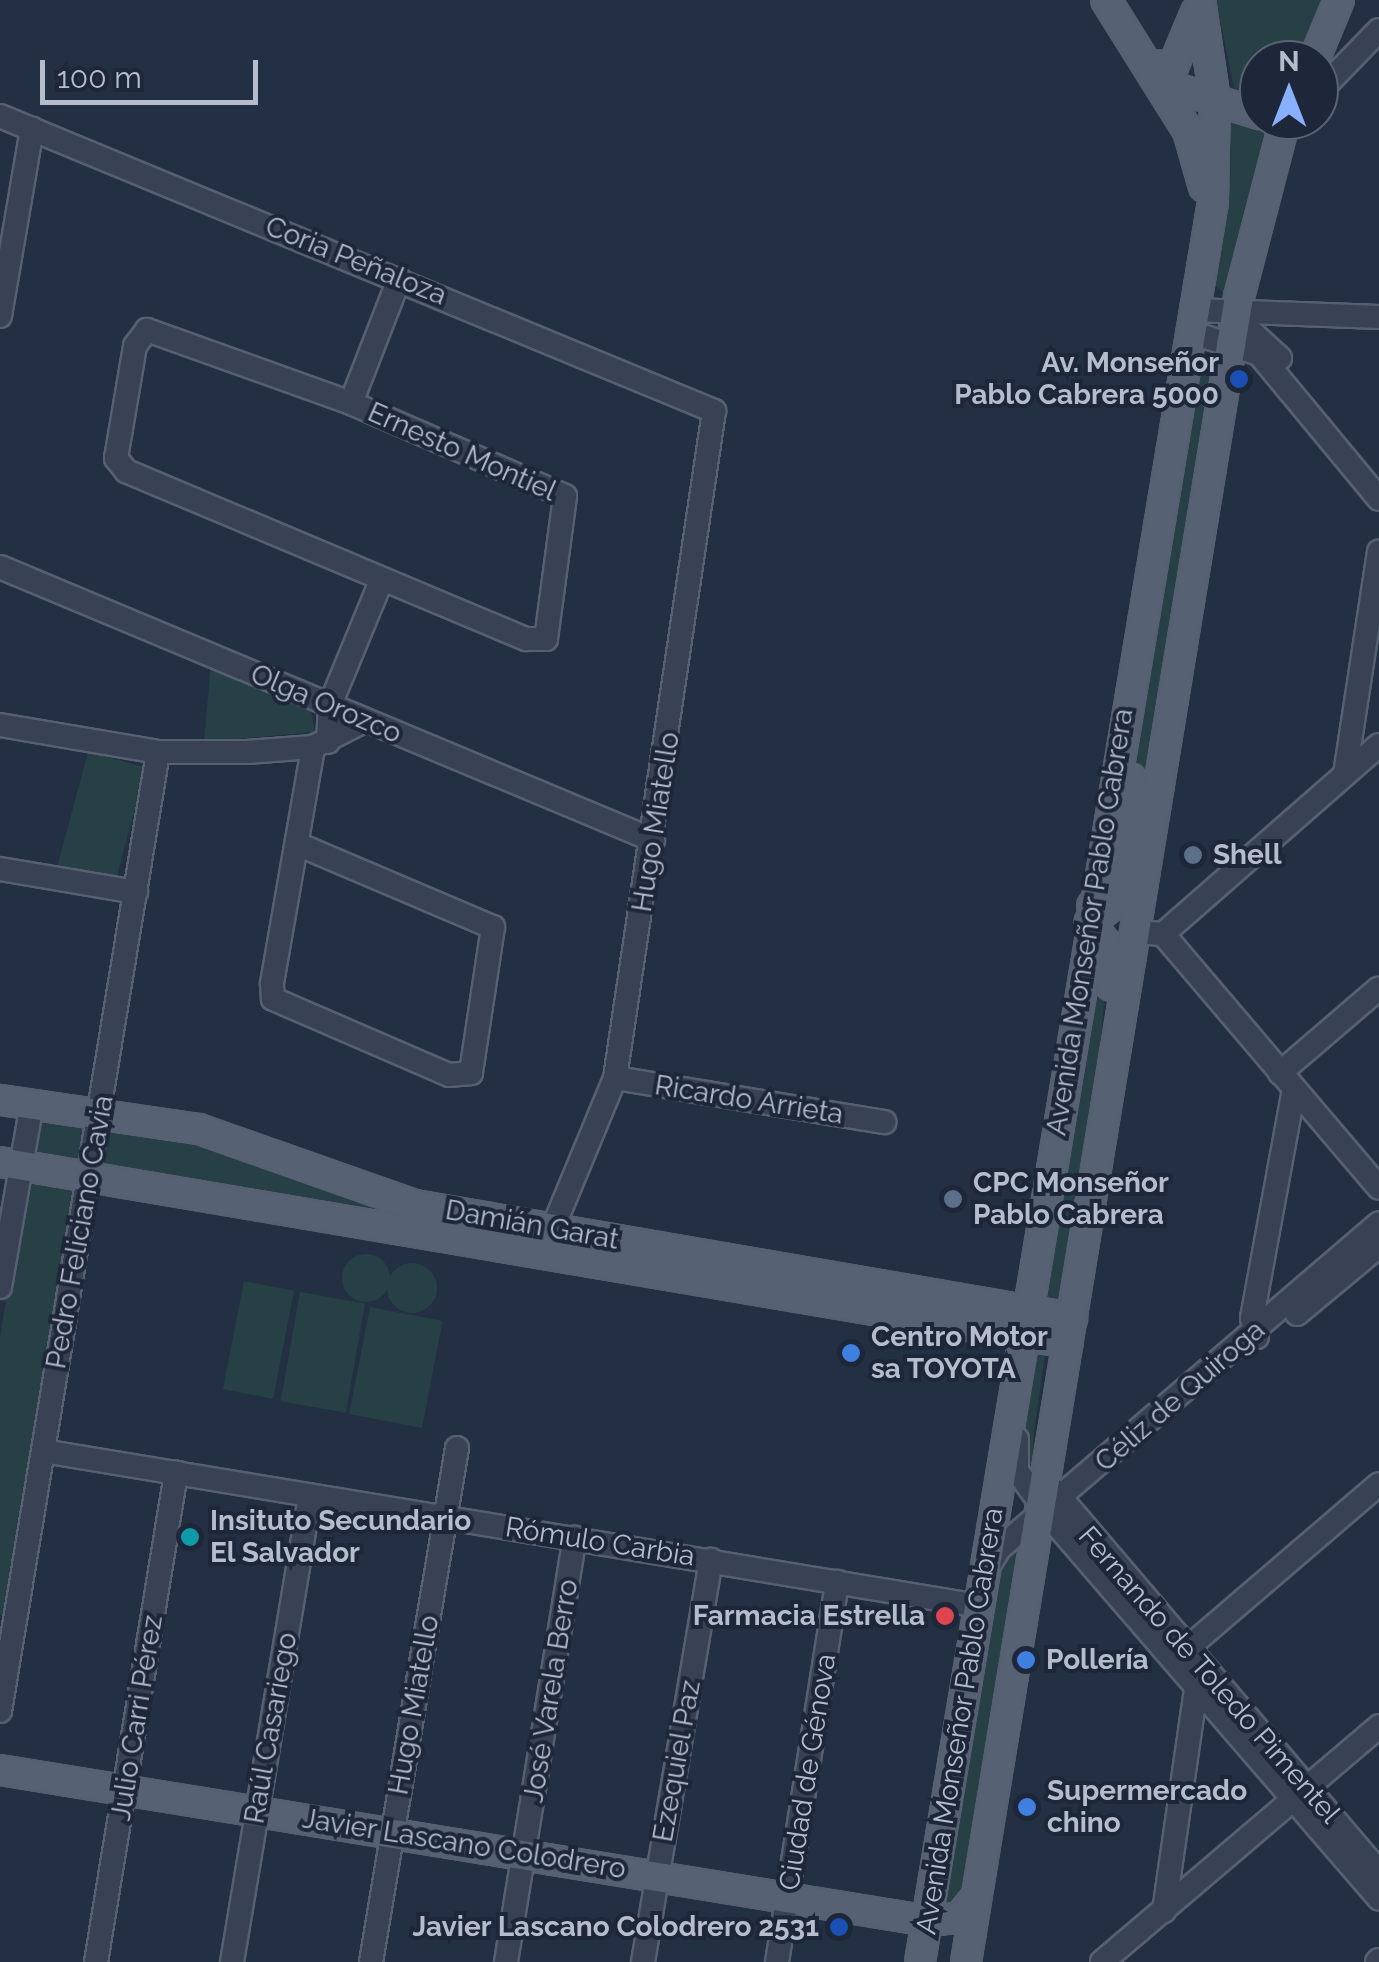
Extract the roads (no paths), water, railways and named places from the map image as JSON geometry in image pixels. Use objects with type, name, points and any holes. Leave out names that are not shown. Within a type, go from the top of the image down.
[{"type":"main road","points":[[1106,0],[1156,74],[1195,146],[1209,223]]},
{"type":"main road","points":[[1156,74],[1177,63],[1200,0]]},
{"type":"main road","name":"Avenida Monseñor Pablo Cabrera","points":[[920,1962],[1091,914],[1121,876],[1127,698],[1209,223],[1215,100],[1200,0]]},
{"type":"main road","points":[[1322,40],[1339,0]]},
{"type":"main road","points":[[1156,74],[1239,108]]},
{"type":"main road","name":"Avenida Monseñor Pablo Cabrera","points":[[966,1962],[1033,1553],[1050,1505],[1070,1330],[1108,1101],[1149,933],[1142,884],[1234,328],[1280,140]]},
{"type":"main road","points":[[1108,1101],[1100,1061],[1114,957],[1091,914],[1142,884]]},
{"type":"main road","name":"Damián Garat","points":[[0,1100],[218,1134],[485,1231],[553,1228],[1024,1322]]},
{"type":"main road","name":"Damián Garat","points":[[10,1165],[90,1180],[485,1231],[1070,1330]]},
{"type":"main road","name":"Javier Lascano Colodrero","points":[[0,1770],[928,1920]]},
{"type":"main road","points":[[928,1920],[960,1918],[976,1897]]},
{"type":"main road","points":[[928,1920],[948,1940],[950,1962]]},
{"type":"street","points":[[1339,71],[1379,30]]},
{"type":"street","name":"Coria Peñaloza","points":[[2,117],[711,405]]},
{"type":"street","points":[[0,316],[32,129]]},
{"type":"street","name":"Ernesto Montiel","points":[[382,579],[539,642],[553,626],[569,502],[351,403],[398,278]]},
{"type":"street","points":[[1192,321],[1234,328],[1379,316]]},
{"type":"street","points":[[1234,328],[1379,475]]},
{"type":"street","points":[[1234,328],[1379,499]]},
{"type":"street","points":[[296,844],[493,928],[470,1074],[450,1075],[274,999],[296,844],[330,705],[382,579],[126,471],[116,458],[134,346],[148,330],[351,403]]},
{"type":"street","name":"Hugo Miatello","points":[[553,1228],[615,1078],[716,436],[711,405]]},
{"type":"street","points":[[1345,774],[1379,552]]},
{"type":"street","name":"Olga Orozco","points":[[0,567],[653,840]]},
{"type":"street","points":[[0,725],[158,752],[320,744],[366,720]]},
{"type":"street","points":[[1379,745],[1149,933],[1287,1081],[1379,1188]]},
{"type":"street","name":"Pedro Feliciano Cavia","points":[[0,1711],[158,752]]},
{"type":"street","points":[[0,869],[136,892]]},
{"type":"street","points":[[1258,1338],[1287,1081],[1379,988]]},
{"type":"street","name":"Ricardo Arrieta","points":[[615,1078],[884,1122]]},
{"type":"street","points":[[0,1287],[10,1165],[32,1104]]},
{"type":"street","name":"Céliz de Quiroga","points":[[1258,1338],[1379,1223]]},
{"type":"street","name":"Céliz de Quiroga","points":[[986,1571],[1000,1548],[1050,1505],[1379,1246]]},
{"type":"street","name":"Fernando de Toledo Pimentel","points":[[1011,1411],[1017,1471],[1300,1795],[1379,1900]]},
{"type":"street","name":"Hugo Miatello","points":[[370,1962],[457,1448]]},
{"type":"street","name":"Rómulo Carbia","points":[[44,1452],[980,1606]]},
{"type":"street","name":"Julio Carri Pérez","points":[[96,1962],[176,1473]]},
{"type":"street","points":[[1180,1655],[1379,1484]]},
{"type":"street","name":"Raúl Casariego","points":[[232,1962],[310,1495]]},
{"type":"street","name":"José Varela Berro","points":[[506,1962],[575,1538]]},
{"type":"street","points":[[0,1560],[24,1564]]},
{"type":"street","name":"Ezequiel Paz","points":[[644,1962],[711,1560]]},
{"type":"street","name":"Ciudad de Génova","points":[[777,1962],[838,1582]]},
{"type":"street","name":"Fernando de Toledo Pimentel","points":[[1180,1655],[1196,1690],[1379,1872]]},
{"type":"street","points":[[1164,1911],[1196,1690]]},
{"type":"street","points":[[1102,1962],[1379,1726]]},
{"type":"place","name":"Av. Monseñor Pablo Cabrera 5000","points":[[1239,379]]},
{"type":"place","name":"Shell","points":[[1193,855]]},
{"type":"place","name":"CPC Monseñor Pablo Cabrera","points":[[953,1199]]},
{"type":"place","name":"Centro Motor sa TOYOTA","points":[[851,1353]]},
{"type":"place","name":"Insituto Secundario El Salvador","points":[[190,1537]]},
{"type":"place","name":"Farmacia Estrella","points":[[945,1616]]},
{"type":"place","name":"Pollería","points":[[1026,1660]]},
{"type":"place","name":"Supermercado chino","points":[[1027,1807]]},
{"type":"place","name":"Javier Lascano Colodrero 2531","points":[[839,1927]]}]
